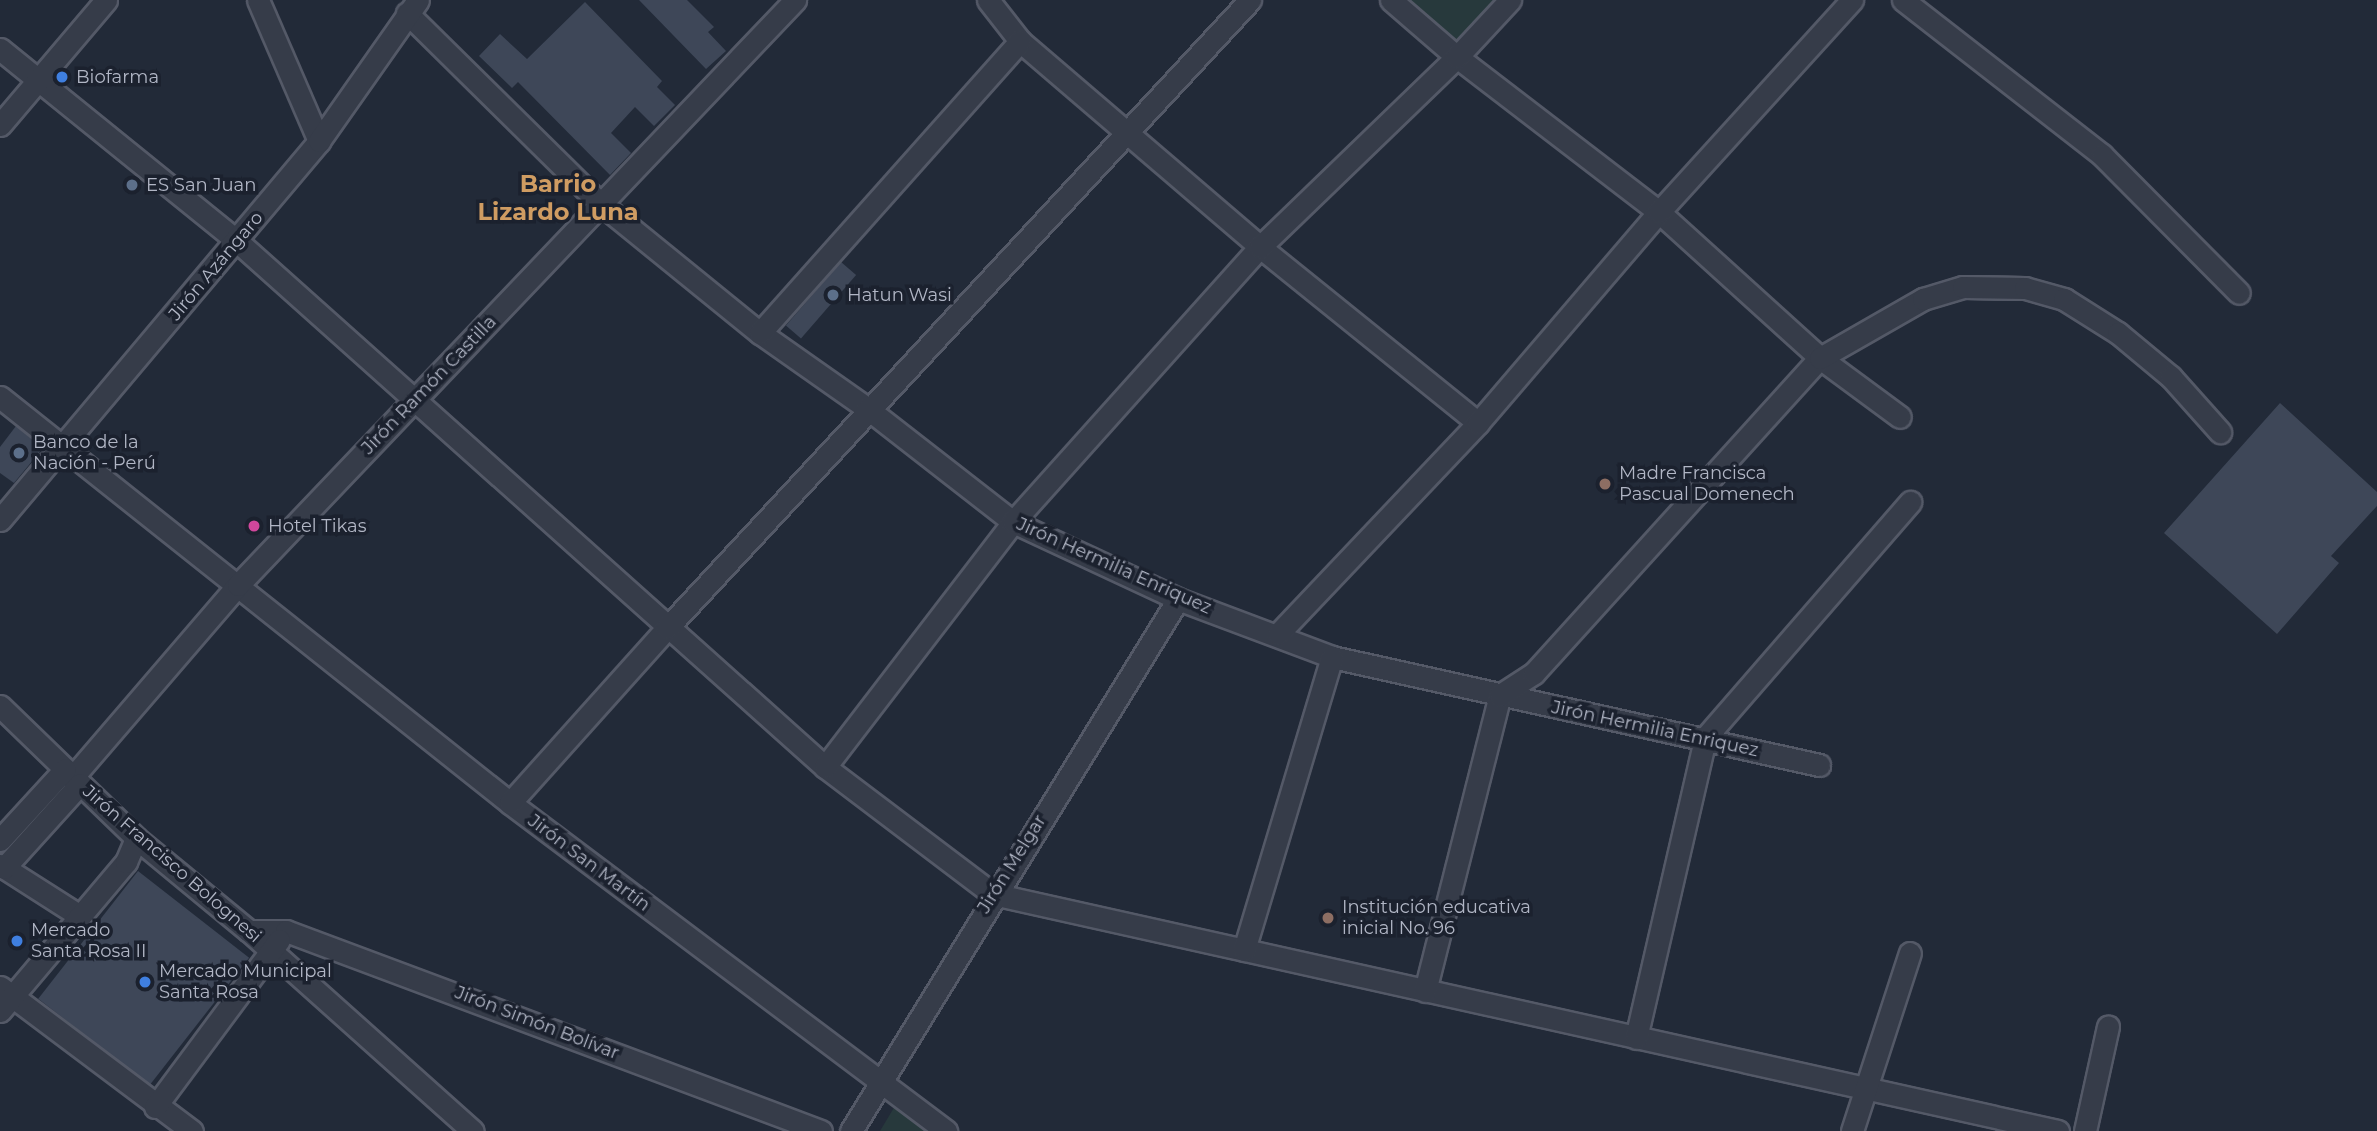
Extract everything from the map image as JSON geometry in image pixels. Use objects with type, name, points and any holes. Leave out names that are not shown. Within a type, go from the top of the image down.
[{"type":"street","points":[[0,125],[36,79],[106,0]]},
{"type":"street","points":[[258,0],[319,141]]},
{"type":"street","name":"Jirón Ramón Castilla","points":[[72,777],[238,585],[795,0]]},
{"type":"street","points":[[510,803],[1126,128],[1250,0]]},
{"type":"street","points":[[1391,0],[1457,57],[1659,212],[1820,358],[1900,416]]},
{"type":"street","points":[[825,767],[1013,522],[1261,247],[1457,57],[1510,0]]},
{"type":"street","points":[[1278,634],[1479,423],[1659,212],[1852,0]]},
{"type":"street","points":[[1903,0],[2102,155],[2239,293]]},
{"type":"street","points":[[994,2],[1020,41],[1126,128],[1261,247],[1479,423]]},
{"type":"street","name":"Jirón Azángaro","points":[[0,520],[319,141],[413,6]]},
{"type":"street","name":"Jirón Hermilia Enriquez","points":[[413,6],[601,204],[760,333],[868,409],[1013,522],[1178,599],[1278,634],[1332,657],[1819,765]]},
{"type":"street","points":[[760,333],[1020,41]]},
{"type":"street","points":[[0,49],[237,241],[413,402],[825,767],[993,894],[2057,1131]]},
{"type":"street","points":[[1424,991],[1500,695],[1534,673],[1820,358],[1923,299],[1964,287],[2025,288],[2064,299],[2118,333],[2171,377],[2220,432]]},
{"type":"street","name":"Jirón San Martín","points":[[0,397],[510,803],[877,1082],[946,1131]]},
{"type":"street","points":[[1636,1038],[1704,738],[1910,502]]},
{"type":"street","name":"Jirón Melgar","points":[[850,1131],[877,1082],[1178,599]]},
{"type":"street","points":[[1244,950],[1332,657]]},
{"type":"street","name":"Jirón Francisco Bolognesi","points":[[0,706],[136,838],[249,931],[473,1131]]},
{"type":"street","points":[[0,840],[72,777]]},
{"type":"street","points":[[72,777],[2,867],[80,916]]},
{"type":"street","points":[[136,838],[126,862],[80,916],[3,998],[192,1131]]},
{"type":"street","name":"Jirón Simón Bolívar","points":[[249,931],[286,931],[821,1131]]},
{"type":"street","points":[[155,1107],[286,931]]},
{"type":"street","points":[[1852,1131],[1910,953]]},
{"type":"street","points":[[2085,1131],[2108,1026]]},
{"type":"shaded area","points":[[1394,0],[1510,0],[1457,57]]},
{"type":"shaded area","points":[[901,1096],[947,1131],[880,1131]]},
{"type":"building","points":[[639,0],[687,0],[714,27],[708,32],[726,51],[706,69]]},
{"type":"building","points":[[585,2],[662,81],[657,87],[675,105],[654,126],[635,107],[611,133],[631,153],[610,175],[518,82],[512,88],[479,56],[500,34],[527,59]]},
{"type":"building","points":[[841,262],[856,275],[801,339],[786,325]]},
{"type":"building","points":[[2280,403],[2377,492],[2377,506],[2331,556],[2339,563],[2277,634],[2164,533]]},
{"type":"building","name":"Banco de la Nación - Perú","points":[[16,426],[43,448],[14,483],[0,473],[0,447]]},
{"type":"building","name":"Mercado Municipal Santa Rosa","points":[[138,871],[249,958],[149,1085],[38,999]]},
{"type":"place","name":"Biofarma","points":[[62,77]]},
{"type":"place","name":"ES San Juan","points":[[132,185]]},
{"type":"place","name":"Hatun Wasi","points":[[833,295]]},
{"type":"place","name":"Banco de la Nación - Perú","points":[[19,453]]},
{"type":"place","name":"Madre Francisca Pascual Domenech","points":[[1605,484]]},
{"type":"place","name":"Hotel Tikas","points":[[254,526]]},
{"type":"place","name":"Institución educativa inicial No. 96","points":[[1328,918]]},
{"type":"place","name":"Mercado Santa Rosa II","points":[[17,941]]},
{"type":"place","name":"Mercado Municipal Santa Rosa","points":[[145,982]]},
{"type":"district","name":"Barrio Lizardo Luna","points":[[558,198]]}]
